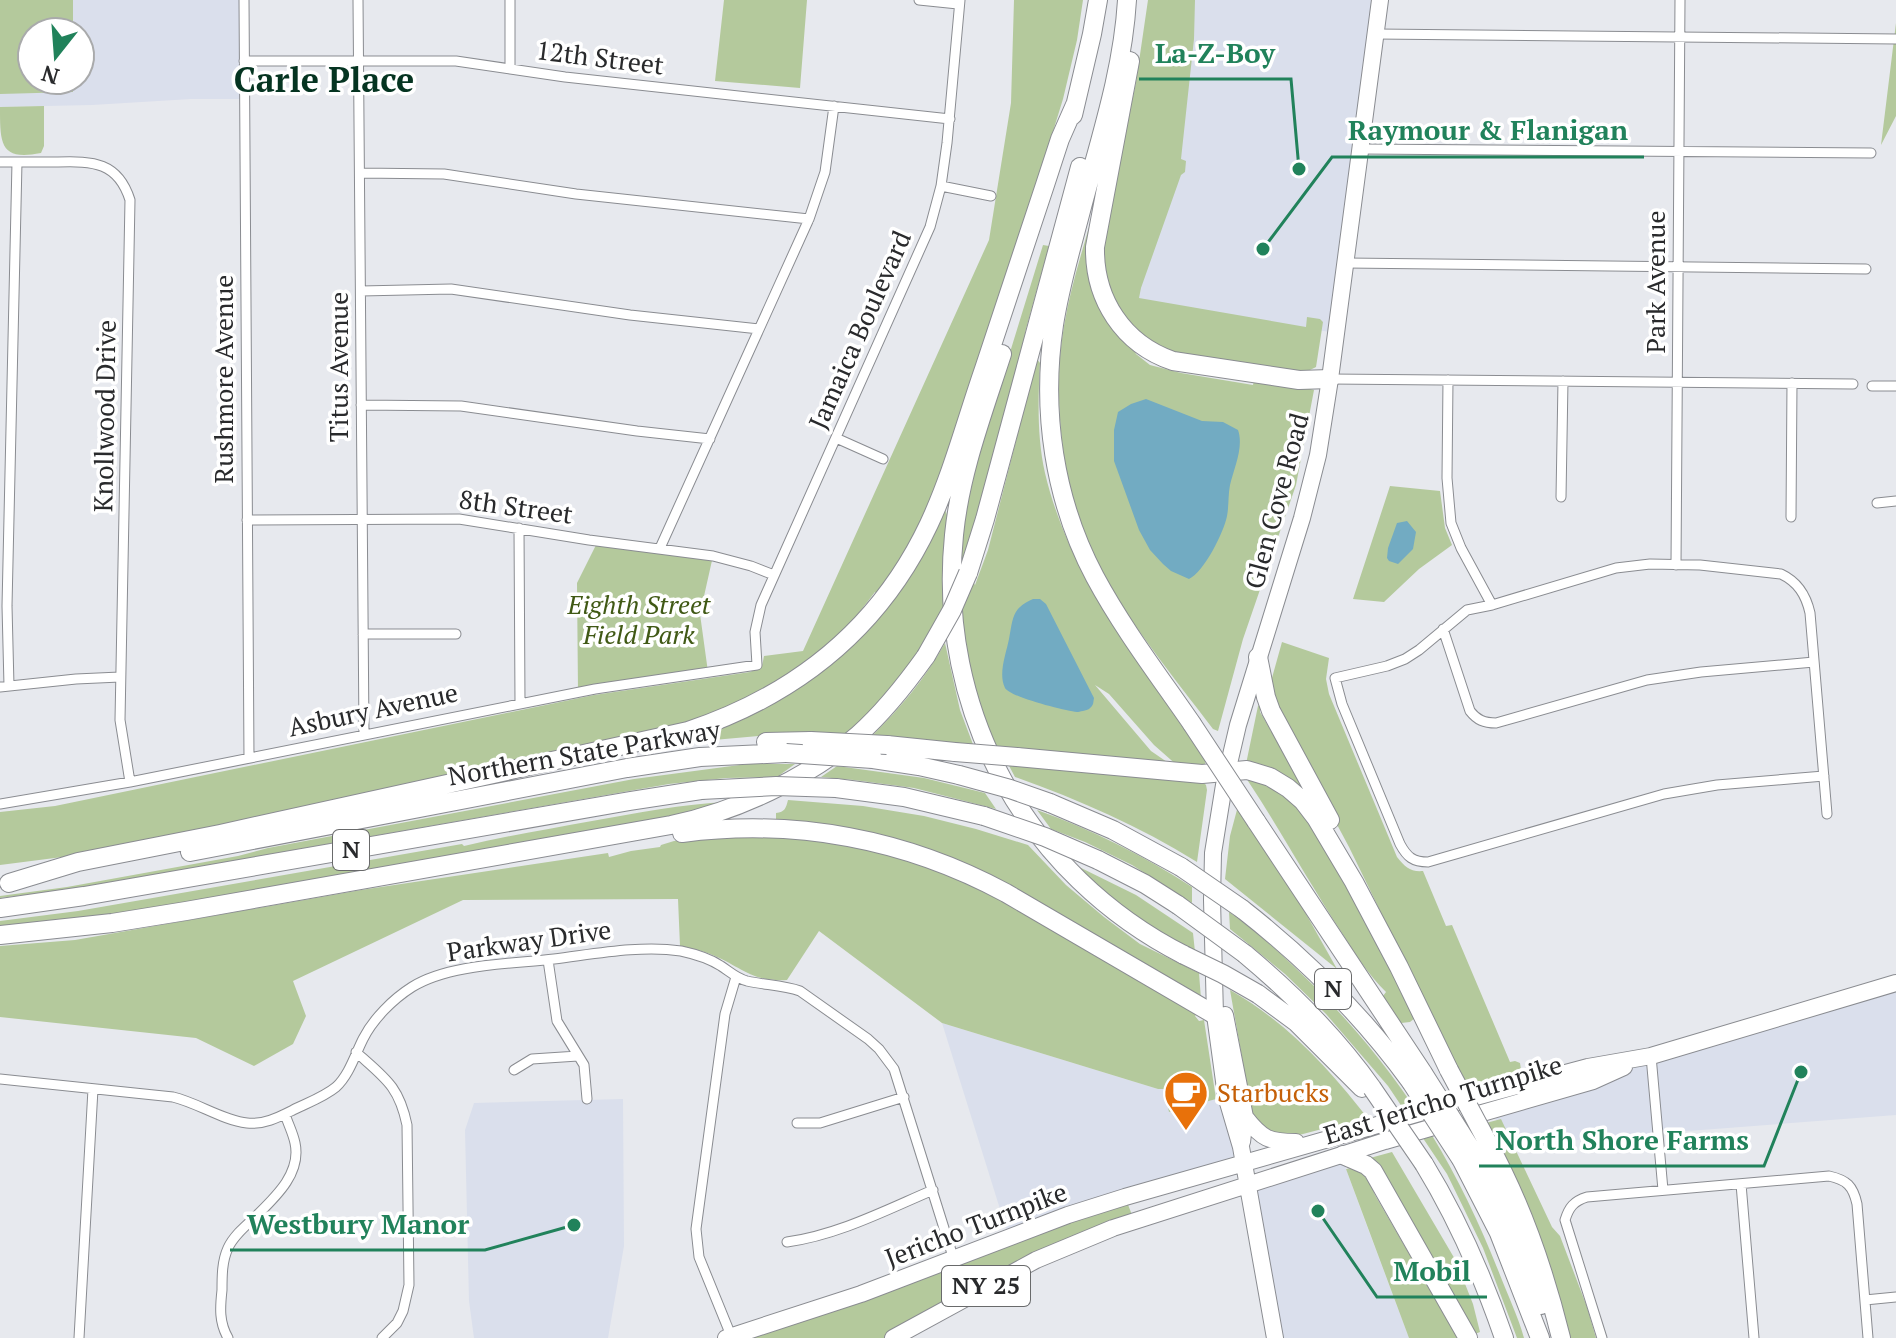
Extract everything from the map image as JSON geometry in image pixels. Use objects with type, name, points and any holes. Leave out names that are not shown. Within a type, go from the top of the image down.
[{"type":"highway","points":[[1098,0],[1068,141],[976,436],[960,498],[952,571],[955,638],[965,687],[986,748],[1004,784],[1034,830],[1072,874],[1142,931],[1258,994],[1296,1022],[1368,1090],[1396,1122],[1452,1214],[1484,1282],[1504,1338]]},
{"type":"highway","points":[[0,935],[150,917],[671,825],[726,811],[798,775],[857,735],[898,694],[926,656],[952,610],[968,573],[1102,86],[1121,0]]},
{"type":"highway","points":[[1127,0],[1116,73],[1054,325],[1049,380],[1051,436],[1066,509],[1091,569],[1114,610],[1256,821],[1417,1077],[1474,1151],[1499,1199],[1527,1266],[1551,1338]]},
{"type":"highway","points":[[1138,0],[1124,98],[1096,238],[1097,276],[1108,306],[1134,339],[1173,361],[1299,380],[1330,379]]},
{"type":"highway","points":[[4,884],[78,862],[234,831],[688,731],[750,707],[802,675],[845,640],[879,604],[909,561],[930,522],[951,468],[1060,139],[1075,105]]},
{"type":"highway","points":[[1258,657],[1268,704],[1338,836],[1354,882]]},
{"type":"highway","points":[[700,757],[768,741],[811,741],[887,745],[1202,774],[1243,770],[1279,782],[1296,795],[1316,818],[1354,882],[1449,1070],[1499,1233],[1540,1338]]},
{"type":"highway","name":"Northern State Parkway","points":[[4,884],[119,866],[615,770],[700,757],[786,753],[873,759],[959,775],[1050,803],[1113,830],[1181,867],[1242,909],[1288,946],[1417,1077]]},
{"type":"highway","name":"N","points":[[0,908],[701,790],[776,786],[836,788],[904,797],[984,816],[1054,840],[1145,884],[1245,954],[1277,981],[1354,1062],[1368,1090]]},
{"type":"highway","points":[[493,856],[557,854],[670,835],[742,828],[808,830],[868,840],[927,857],[976,878],[1215,1015]]},
{"type":"highway","points":[[1474,1151],[1509,1182],[1528,1227],[1561,1338]]},
{"type":"highway","points":[[1343,1155],[1373,1171],[1468,1338]]},
{"type":"main road","name":"Glen Cove Road","points":[[1275,1338],[1242,1155],[1228,1108],[1215,1015],[1213,853],[1227,772],[1318,455],[1380,0]]},
{"type":"main road","name":"Glen Cove Road","points":[[1215,962],[1245,1117],[1242,1155]]},
{"type":"main road","name":"East Jericho Turnpike","points":[[1242,1155],[1317,1142],[1588,1067],[1651,1056],[1896,983]]},
{"type":"main road","name":"East Jericho Turnpike","points":[[1247,1185],[1593,1081],[1651,1056]]},
{"type":"main road","points":[[1245,1117],[1258,1133],[1270,1140],[1317,1142]]},
{"type":"main road","name":"Jericho Turnpike","points":[[729,1338],[1242,1155]]},
{"type":"main road","name":"Jericho Turnpike","points":[[893,1338],[1005,1275],[1069,1245],[1134,1220],[1247,1185]]},
{"type":"street","name":"Rushmore Avenue","points":[[244,0],[249,758]]},
{"type":"street","name":"Titus Avenue","points":[[358,0],[364,734]]},
{"type":"street","points":[[510,0],[510,69]]},
{"type":"street","points":[[919,0],[959,2]]},
{"type":"street","name":"Park Avenue","points":[[1676,565],[1680,0]]},
{"type":"street","name":"Jamaica Boulevard","points":[[757,665],[757,617],[930,227],[941,186],[950,119],[959,2]]},
{"type":"street","points":[[1376,34],[1896,39]]},
{"type":"street","name":"12th Street","points":[[244,61],[441,61],[950,119]]},
{"type":"street","points":[[660,548],[809,219],[825,172],[834,106]]},
{"type":"street","points":[[1361,149],[1871,153]]},
{"type":"street","name":"Knollwood Drive","points":[[0,162],[87,161],[103,165],[121,179],[130,200],[120,677],[121,731],[130,782]]},
{"type":"street","points":[[17,162],[4,687],[120,677]]},
{"type":"street","points":[[360,173],[444,174],[576,194],[809,219]]},
{"type":"street","points":[[941,186],[991,196]]},
{"type":"street","points":[[1346,263],[1866,269]]},
{"type":"street","points":[[361,291],[451,289],[630,315],[759,329]]},
{"type":"street","points":[[1330,379],[1853,384]]},
{"type":"street","points":[[1448,380],[1447,478],[1451,523],[1492,605]]},
{"type":"street","points":[[1561,497],[1563,381]]},
{"type":"street","points":[[1791,517],[1792,383]]},
{"type":"street","points":[[1872,386],[1896,386]]},
{"type":"street","points":[[361,405],[461,406],[710,439]]},
{"type":"street","points":[[836,438],[883,459]]},
{"type":"street","points":[[1877,503],[1896,501]]},
{"type":"street","name":"8th Street","points":[[247,520],[459,519],[729,559],[774,575]]},
{"type":"street","points":[[519,528],[520,703]]},
{"type":"street","points":[[1824,776],[1717,785],[1664,794],[1428,862],[1417,862],[1406,855],[1342,704],[1335,678],[1405,659],[1467,610],[1616,568],[1650,564],[1700,565],[1781,574],[1802,590],[1808,602],[1811,619],[1814,662],[1824,776],[1827,814]]},
{"type":"street","points":[[1443,629],[1470,711],[1481,721],[1496,723],[1647,680],[1814,662]]},
{"type":"street","points":[[363,634],[456,634]]},
{"type":"street","name":"Asbury Avenue","points":[[0,804],[130,782],[595,689],[757,665]]},
{"type":"street","name":"Parkway Drive","points":[[0,1079],[173,1097],[246,1123],[268,1121],[335,1087],[345,1076],[371,1026],[392,1002],[428,980],[459,970],[626,951],[680,951],[703,957],[736,977],[800,991],[879,1049],[894,1069],[904,1097],[954,1260]]},
{"type":"street","points":[[548,960],[557,1021],[584,1065],[587,1099]]},
{"type":"street","points":[[729,1338],[699,1257],[696,1229],[725,1014],[736,977]]},
{"type":"street","points":[[356,1052],[397,1092],[407,1125],[409,1285],[403,1311],[383,1338]]},
{"type":"street","points":[[514,1070],[532,1059],[578,1056]]},
{"type":"street","points":[[1651,1056],[1663,1190]]},
{"type":"street","points":[[79,1338],[93,1089]]},
{"type":"street","points":[[797,1123],[820,1123],[904,1097]]},
{"type":"street","points":[[228,1338],[220,1315],[223,1261],[236,1235],[276,1196],[294,1167],[296,1145],[285,1114]]},
{"type":"street","points":[[1602,1338],[1565,1220],[1574,1203],[1587,1197],[1829,1176],[1840,1178],[1854,1191],[1868,1338]]},
{"type":"street","points":[[1741,1184],[1754,1338]]},
{"type":"street","points":[[787,1242],[810,1239],[933,1190]]},
{"type":"street","points":[[1865,1300],[1896,1297]]},
{"type":"shaded area","points":[[0,0],[244,0],[244,99],[0,107]]},
{"type":"shaded area","points":[[1191,0],[1381,0],[1336,333],[1131,300]]},
{"type":"shaded area","points":[[1896,983],[1896,1115],[1513,1147],[1490,1110],[1651,1055]]},
{"type":"shaded area","points":[[942,1023],[1164,1089],[1195,1104],[1226,1096],[1244,1163],[1009,1238]]},
{"type":"shaded area","points":[[623,1099],[624,1246],[608,1338],[474,1338],[469,1301],[465,1130],[474,1103]]},
{"type":"shaded area","points":[[1343,1155],[1409,1338],[1275,1338],[1247,1185]]},
{"type":"green space","points":[[0,0],[73,0],[73,16],[16,16],[16,94],[0,94]]},
{"type":"green space","points":[[724,0],[807,0],[800,88],[715,81]]},
{"type":"green space","points":[[1014,0],[1083,0],[1063,99],[1017,248],[923,523],[878,595],[875,592],[851,623],[805,665],[765,692],[705,718],[86,854],[0,865],[0,812],[55,806],[594,695],[750,672],[762,666],[764,656],[803,651],[989,240],[1011,103]]},
{"type":"green space","points":[[1148,0],[1195,0],[1194,39],[1181,159],[1186,161],[1185,172],[1181,175],[1139,298],[1306,327],[1307,317],[1320,319],[1323,322],[1316,367],[1310,373],[1163,351],[1132,329],[1109,292],[1102,255],[1136,82]]},
{"type":"green space","points":[[1896,23],[1896,116],[1881,145]]},
{"type":"green space","points":[[44,106],[44,146],[41,153],[27,155],[10,152],[2,140],[0,107]]},
{"type":"green space","points":[[1096,202],[1090,256],[1136,354],[1150,365],[1181,373],[1253,385],[1254,380],[1314,390],[1296,485],[1243,639],[1218,731],[1213,729],[1167,669],[1110,586],[1085,538],[1068,479],[1060,416],[1060,354],[1070,295]]},
{"type":"green space","points":[[1043,245],[1049,246],[964,563],[975,585],[988,550],[1037,359],[1040,363],[1042,460],[1057,513],[1091,588],[1112,624],[1206,761],[1204,766],[1179,767],[1154,745],[1109,694],[1095,685],[1151,751],[1167,762],[994,748],[975,694],[961,621],[960,558],[965,516],[979,453]]},
{"type":"green space","points":[[1390,486],[1440,491],[1445,528],[1452,545],[1419,569],[1384,602],[1353,599]]},
{"type":"green space","points":[[945,509],[943,613],[911,666],[846,735],[771,735],[669,744],[773,703],[811,679],[855,639]]},
{"type":"green space","name":"Eighth Street Field Park","points":[[598,541],[713,556],[700,614],[708,672],[578,692],[577,583]]},
{"type":"green space","points":[[1282,642],[1329,658],[1326,679],[1329,694],[1397,857],[1408,868],[1423,871],[1446,926],[1452,925],[1510,1062],[1520,1063],[1522,1076],[1468,1091],[1349,847],[1272,703],[1270,685]]},
{"type":"green space","points":[[945,643],[960,710],[974,747],[871,737],[911,693]]},
{"type":"green space","points":[[1260,704],[1260,712],[1308,794],[1246,764]]},
{"type":"green space","points":[[1007,762],[1078,772],[1079,769],[1202,781],[1207,790],[1197,862],[1108,815],[1015,777]]},
{"type":"green space","points":[[747,764],[795,764],[777,777],[669,784],[67,890],[0,898],[238,856],[634,779]]},
{"type":"green space","points":[[837,766],[924,778],[985,793],[996,809],[914,788],[821,777]]},
{"type":"green space","points":[[1249,777],[1271,786],[1302,809],[1323,841],[1387,961],[1415,1018],[1410,1022],[1401,1023],[1383,996],[1386,992],[1362,964],[1330,914],[1248,781]]},
{"type":"green space","points":[[788,800],[863,806],[924,816],[1028,845],[1066,885],[1140,944],[1199,973],[1201,999],[1000,885],[776,824],[776,813],[785,809]]},
{"type":"green space","points":[[728,802],[711,809],[213,901],[0,930],[0,921],[78,911],[464,846],[643,812]]},
{"type":"green space","points":[[1238,806],[1301,905],[1337,969],[1225,879],[1230,836]]},
{"type":"green space","points":[[1037,810],[1097,835],[1174,876],[1192,887],[1192,903],[1132,865],[1051,829]]},
{"type":"green space","points":[[751,835],[811,839],[873,849],[945,872],[1012,904],[1197,1013],[1195,1016],[1199,1021],[1204,1020],[1216,1099],[1169,1112],[1164,1089],[942,1023],[819,931],[787,980],[755,976],[710,954],[680,946],[678,899],[463,900],[293,981],[306,1016],[293,1044],[254,1066],[196,1038],[0,1017],[0,946],[75,940],[361,890],[608,853],[609,857],[660,847],[674,841]]},
{"type":"green space","points":[[1071,863],[1136,895],[1193,933],[1195,952],[1136,918]]},
{"type":"green space","points":[[1229,912],[1262,937],[1312,984],[1372,1050],[1398,1084],[1422,1119],[1464,1193],[1524,1338],[1517,1338],[1483,1248],[1447,1174],[1388,1086],[1326,1014],[1285,974],[1230,929]]},
{"type":"green space","points":[[1230,990],[1289,1032],[1370,1121],[1345,1123],[1280,1140],[1267,1131],[1252,1114]]},
{"type":"green space","points":[[1501,1119],[1552,1227],[1560,1236],[1596,1338],[1567,1338],[1486,1123]]},
{"type":"green space","points":[[1392,1152],[1456,1261],[1480,1332],[1470,1336],[1370,1158]]},
{"type":"green space","points":[[1346,1169],[1366,1173],[1375,1195],[1458,1338],[1409,1338]]},
{"type":"green space","points":[[1125,1197],[1134,1220],[1069,1245],[908,1338],[726,1338]]},
{"type":"water","points":[[1146,399],[1202,421],[1223,422],[1238,430],[1240,437],[1225,523],[1207,560],[1189,579],[1171,571],[1150,550],[1139,530],[1114,461],[1114,430],[1118,412]]},
{"type":"water","points":[[1407,521],[1416,532],[1413,549],[1398,564],[1387,558],[1388,548],[1397,523]]},
{"type":"water","points":[[1033,599],[1040,599],[1046,604],[1094,698],[1089,709],[1077,712],[1050,706],[1005,688],[1002,670],[1013,619],[1021,606]]},
{"type":"place","name":"La-Z-Boy","points":[[1299,169]]},
{"type":"place","name":"Raymour & Flanigan","points":[[1263,249]]},
{"type":"place","name":"North Shore Farms","points":[[1801,1072]]},
{"type":"place","name":"Starbucks","points":[[1186,1132]]},
{"type":"place","name":"Mobil","points":[[1318,1211]]},
{"type":"place","name":"Westbury Manor","points":[[574,1225]]},
{"type":"district","name":"Carle Place","points":[[324,80]]}]
